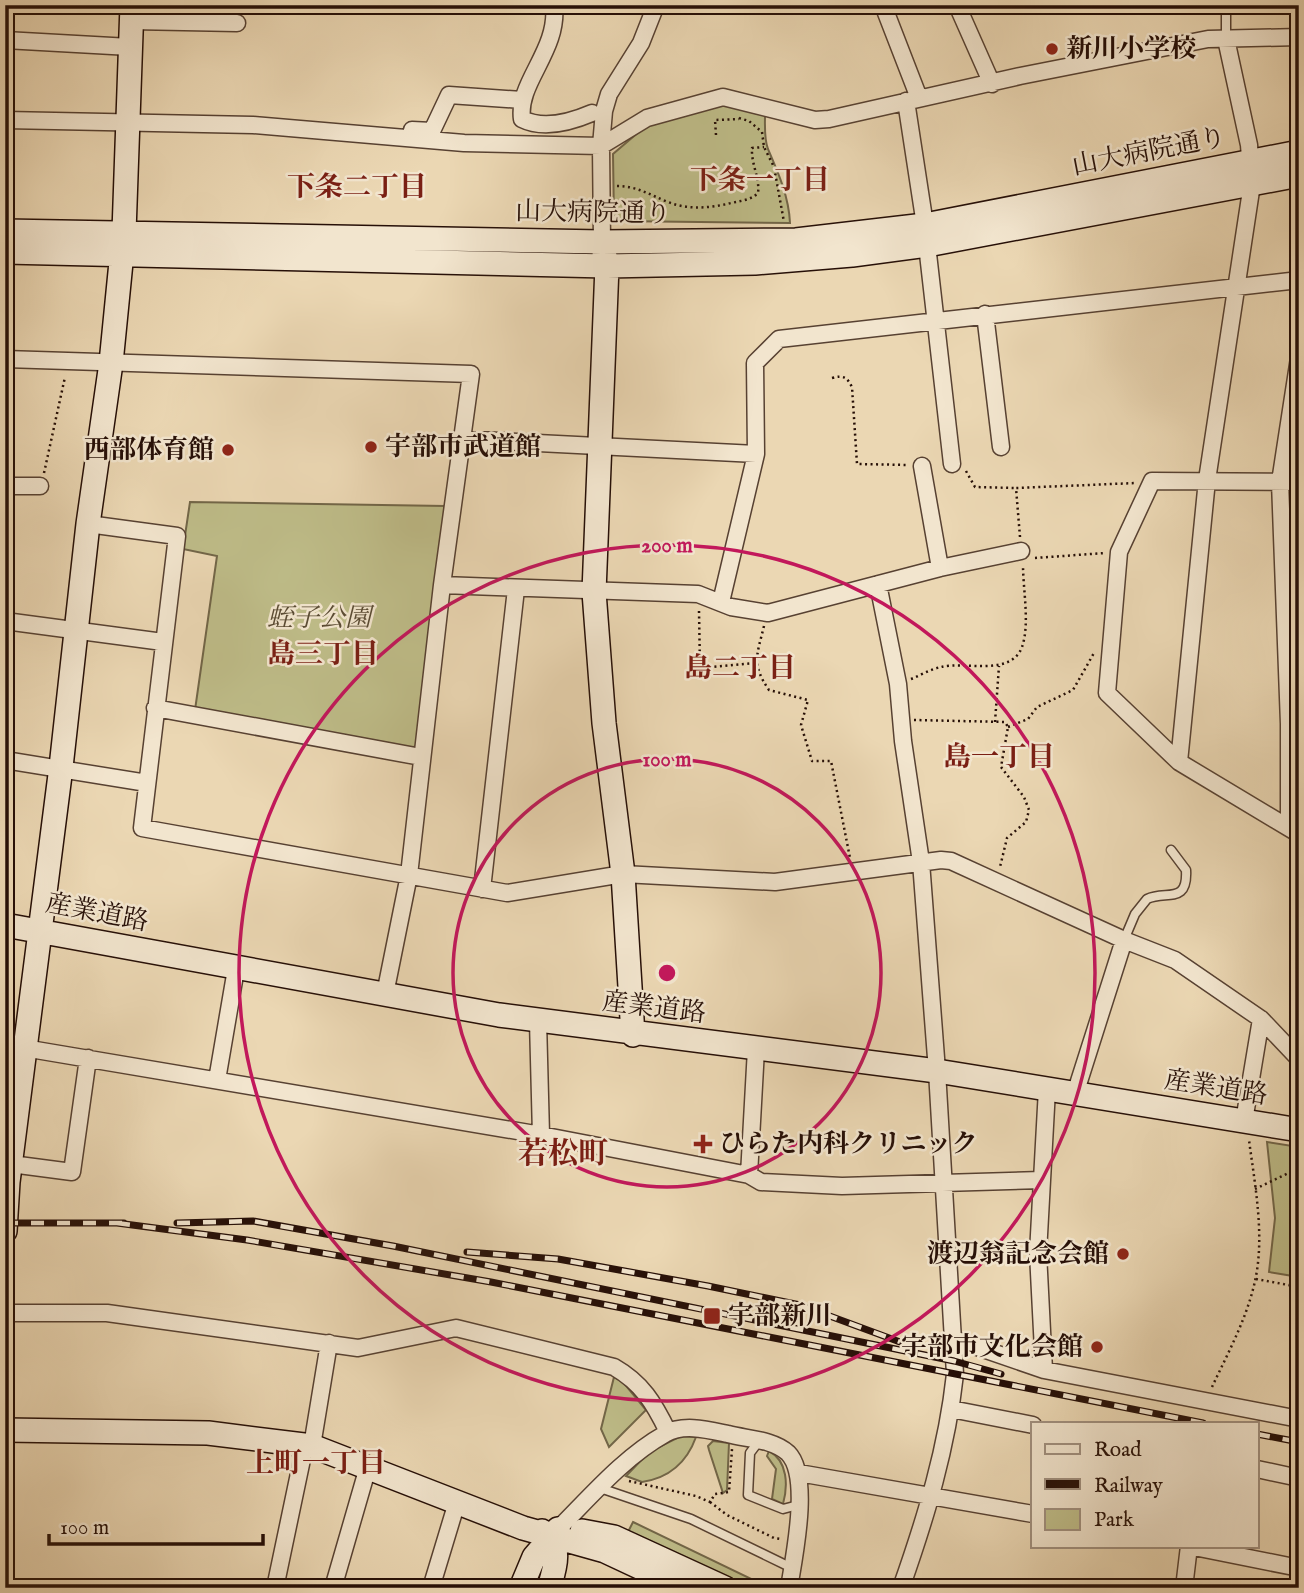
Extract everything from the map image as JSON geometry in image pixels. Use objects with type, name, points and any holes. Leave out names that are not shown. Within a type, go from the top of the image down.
[{"type":"street","points":[[554,5],[554,26],[547,52],[522,100],[522,119],[531,123],[561,123],[593,113]]},
{"type":"street","points":[[633,1035],[623,874],[604,723],[594,592],[607,266],[602,242],[601,146],[604,111],[609,94],[641,43],[656,5]]},
{"type":"street","points":[[883,5],[913,100],[952,464]]},
{"type":"street","points":[[957,5],[992,84]]},
{"type":"street","points":[[5,1231],[15,1048],[38,930],[61,767],[88,524],[111,363],[122,243],[131,13],[237,23]]},
{"type":"street","points":[[5,120],[253,125],[387,138],[562,147],[601,146],[647,118],[723,97],[815,120],[1208,39],[1299,37]]},
{"type":"street","points":[[1179,762],[1207,481],[1252,184],[1250,160],[1226,39]]},
{"type":"street","points":[[5,40],[130,47]]},
{"type":"street","points":[[387,138],[394,128],[432,131],[449,95],[522,100]]},
{"type":"street","name":"山大病院通り","points":[[5,231],[122,243],[607,266],[809,260],[1250,160],[1299,152]]},
{"type":"street","name":"山大病院通り","points":[[5,252],[122,243],[602,242],[796,240],[926,235],[1299,175]]},
{"type":"street","points":[[721,602],[756,454],[755,363],[779,339],[1299,279]]},
{"type":"street","points":[[985,314],[1001,447]]},
{"type":"street","points":[[1294,830],[1294,723],[1280,482],[1299,358]]},
{"type":"street","points":[[5,359],[471,374],[442,585],[409,875],[385,994]]},
{"type":"street","points":[[461,439],[756,454]]},
{"type":"street","points":[[922,466],[940,568]]},
{"type":"street","points":[[1294,830],[1179,762],[1107,693],[1119,552],[1152,481],[1299,482]]},
{"type":"street","points":[[5,486],[40,486]]},
{"type":"street","points":[[88,524],[177,536],[142,828],[507,893],[623,874],[775,882],[921,862],[951,861],[1124,940],[1175,960],[1261,1018],[1299,1059]]},
{"type":"street","points":[[442,585],[698,594],[754,612],[768,613],[940,568],[1021,551]]},
{"type":"street","points":[[878,584],[898,684],[900,719],[921,862],[937,1071],[955,1374],[951,1409],[933,1494],[904,1587]]},
{"type":"street","points":[[482,889],[516,589]]},
{"type":"street","points":[[5,621],[163,642]]},
{"type":"street","points":[[155,708],[421,757]]},
{"type":"street","points":[[5,760],[147,783]]},
{"type":"street","name":"産業道路","points":[[5,925],[236,969],[538,1021],[937,1071],[1047,1089],[1246,1128],[1299,1130]]},
{"type":"street","points":[[1074,1094],[1124,940]]},
{"type":"street","points":[[217,1080],[236,969]]},
{"type":"street","points":[[1246,1128],[1261,1018]]},
{"type":"street","points":[[538,1021],[541,1135]]},
{"type":"street","points":[[15,1048],[541,1135],[749,1175],[761,1182],[842,1186],[1041,1180]]},
{"type":"street","points":[[749,1175],[756,1049]]},
{"type":"street","points":[[8,1177],[72,1172],[88,1058]]},
{"type":"street","points":[[1044,1370],[1038,1253],[1047,1089]]},
{"type":"street","points":[[5,1313],[107,1313],[358,1348],[456,1328],[614,1367],[635,1379],[653,1401],[668,1432]]},
{"type":"street","points":[[951,1338],[1044,1370],[1299,1419]]},
{"type":"street","points":[[275,1588],[309,1445],[329,1343]]},
{"type":"street","points":[[951,1409],[1031,1425]]},
{"type":"street","points":[[524,1578],[531,1544],[542,1530],[585,1503],[644,1448],[668,1432],[706,1429],[759,1441],[786,1451],[799,1473],[789,1588]]},
{"type":"street","points":[[5,1430],[208,1433],[309,1445],[457,1502],[606,1552],[684,1588]]},
{"type":"street","points":[[333,1588],[368,1467]]},
{"type":"street","points":[[1258,1469],[1299,1478]]},
{"type":"street","points":[[799,1473],[933,1494],[1031,1514]]},
{"type":"street","points":[[431,1588],[457,1502]]},
{"type":"street","points":[[585,1503],[580,1520],[584,1531],[594,1544],[606,1552]]},
{"type":"street","points":[[542,1530],[584,1531],[614,1537],[725,1588]]},
{"type":"street","points":[[542,1530],[556,1551],[550,1582]]},
{"type":"street","points":[[1184,1588],[1189,1548]]},
{"type":"street","points":[[1199,1548],[1299,1568]]},
{"type":"street","points":[[550,1582],[558,1566],[574,1555],[592,1550],[606,1552]]},
{"type":"lane","points":[[1226,5],[1226,39]]},
{"type":"lane","points":[[1124,940],[1135,914],[1147,899],[1174,896],[1184,886],[1186,870],[1183,862],[1171,850]]},
{"type":"lane","points":[[759,1441],[750,1453],[748,1495],[783,1508],[798,1505]]},
{"type":"lane","points":[[600,1488],[691,1519],[792,1569]]},
{"type":"path","points":[[733,99],[739,118]]},
{"type":"path","points":[[716,135],[715,121],[739,118],[749,121],[762,132],[764,147],[774,167],[785,226]]},
{"type":"path","points":[[603,186],[633,186],[671,204],[686,207],[707,208],[752,198],[758,193],[759,185],[751,159],[752,148],[764,147]]},
{"type":"path","points":[[40,486],[69,360]]},
{"type":"path","points":[[832,377],[841,376],[848,379],[852,387],[857,464],[922,466]]},
{"type":"path","points":[[952,464],[965,469],[975,487],[1016,488],[1152,481]]},
{"type":"path","points":[[1016,488],[1021,551]]},
{"type":"path","points":[[898,684],[942,666],[999,665],[1012,659],[1021,650],[1024,636],[1023,559],[1119,552]]},
{"type":"path","points":[[698,594],[701,668],[755,663]]},
{"type":"path","points":[[768,613],[755,663],[759,676],[769,690],[808,701],[801,725],[812,761],[831,761],[852,873]]},
{"type":"path","points":[[1008,727],[1028,719],[1037,707],[1073,690],[1102,639],[1112,634]]},
{"type":"path","points":[[995,722],[999,665]]},
{"type":"path","points":[[900,719],[1005,722],[1008,727],[1001,767],[1024,797],[1029,810],[1026,822],[1007,838],[997,881]]},
{"type":"path","points":[[1205,1399],[1246,1314],[1256,1279],[1259,1221],[1246,1128]]},
{"type":"path","points":[[1255,1189],[1299,1168]]},
{"type":"path","points":[[1256,1279],[1299,1287]]},
{"type":"path","points":[[710,1502],[715,1494],[729,1492],[732,1442]]},
{"type":"path","points":[[625,1480],[696,1496],[774,1538],[787,1539]]},
{"type":"green space","points":[[727,104],[765,115],[767,145],[785,194],[790,223],[614,221],[613,154],[647,125]]},
{"type":"green space","name":"蛭子公園","points":[[190,502],[445,506],[416,746],[409,749],[195,710],[217,556],[183,549]]},
{"type":"green space","points":[[1267,1142],[1299,1147],[1299,1277],[1269,1272],[1275,1218]]},
{"type":"green space","points":[[614,1377],[623,1382],[646,1410],[609,1447],[601,1429]]},
{"type":"green space","points":[[681,1436],[696,1437],[688,1454],[669,1473],[642,1482],[626,1476],[649,1452]]},
{"type":"green space","points":[[713,1441],[729,1443],[727,1490],[723,1493],[708,1446]]},
{"type":"green space","points":[[769,1451],[780,1461],[785,1474],[783,1504],[772,1499],[776,1469],[767,1456]]},
{"type":"green space","points":[[633,1522],[769,1588],[746,1588],[628,1532]]},
{"type":"railway","points":[[177,1223],[253,1221],[393,1246],[954,1361],[1001,1374]]},
{"type":"railway","points":[[5,1223],[124,1223]]},
{"type":"railway","points":[[117,1223],[247,1240],[491,1282],[1198,1422]]},
{"type":"railway","points":[[467,1252],[558,1259],[800,1305],[900,1342]]},
{"type":"railway","points":[[1258,1434],[1299,1442]]},
{"type":"place","name":"新川小学校","points":[[1052,49]]},
{"type":"place","name":"宇部市武道館","points":[[371,447]]},
{"type":"place","name":"西部体育館","points":[[228,450]]},
{"type":"place","name":"ひらた内科クリニック","points":[[703,1144]]},
{"type":"place","name":"渡辺翁記念会館","points":[[1123,1254]]},
{"type":"place","name":"宇部新川","points":[[712,1316]]},
{"type":"place","name":"宇部市文化会館","points":[[1097,1347]]},
{"type":"district","name":"下条一丁目","points":[[760,181]]},
{"type":"district","name":"下条二丁目","points":[[357,188]]},
{"type":"district","name":"島三丁目","points":[[323,655]]},
{"type":"district","name":"島二丁目","points":[[740,669]]},
{"type":"district","name":"島一丁目","points":[[999,758]]},
{"type":"district","name":"若松町","points":[[563,1155]]},
{"type":"district","name":"上町一丁目","points":[[316,1464]]}]
